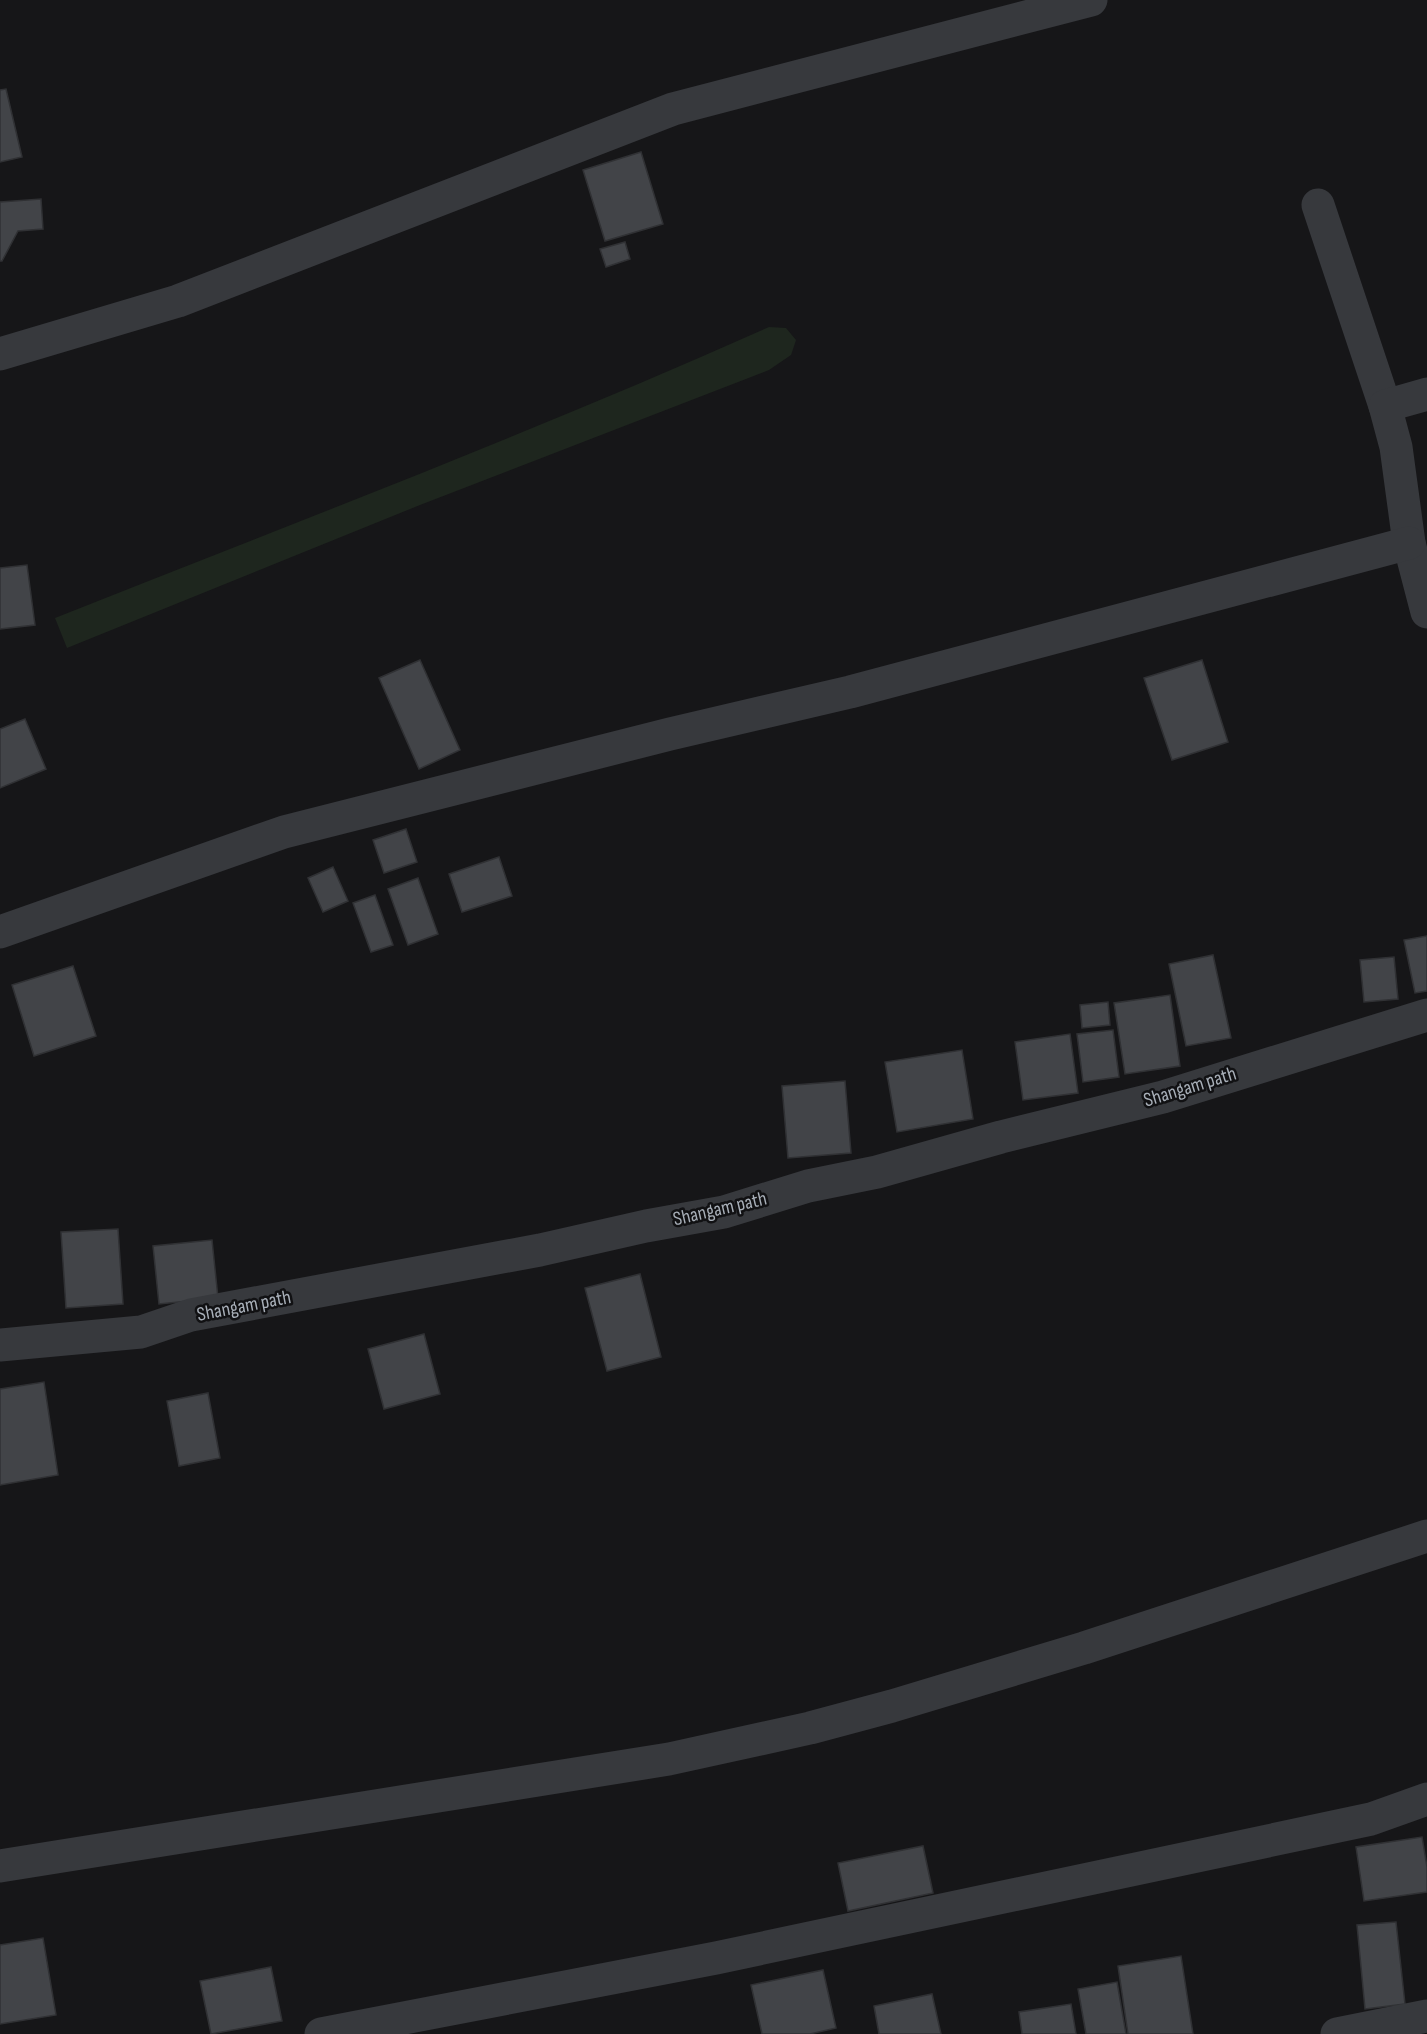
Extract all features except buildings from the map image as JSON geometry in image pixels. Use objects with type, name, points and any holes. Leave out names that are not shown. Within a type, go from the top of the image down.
[{"type":"street","points":[[0,354],[178,301],[674,109],[1091,0]]},
{"type":"street","points":[[1318,205],[1385,406],[1396,447],[1409,543],[1427,612]]},
{"type":"street","points":[[1385,406],[1427,394]]},
{"type":"street","points":[[0,932],[284,831],[670,734],[850,692],[1409,543]]},
{"type":"street","name":"Shangam path","points":[[0,1345],[141,1332],[191,1315],[540,1250],[646,1226],[724,1212],[808,1186],[878,1172],[1001,1137],[1163,1097],[1427,1015]]},
{"type":"street","points":[[0,1866],[669,1759],[800,1730],[892,1706],[1084,1648],[1427,1536]]},
{"type":"street","points":[[321,2034],[775,1946],[1371,1819],[1427,1799]]},
{"type":"street","points":[[1337,2034],[1427,2016]]},
{"type":"shaded area","points":[[769,327],[786,328],[796,340],[791,355],[769,370],[420,505],[67,648],[55,618],[503,440]]}]
